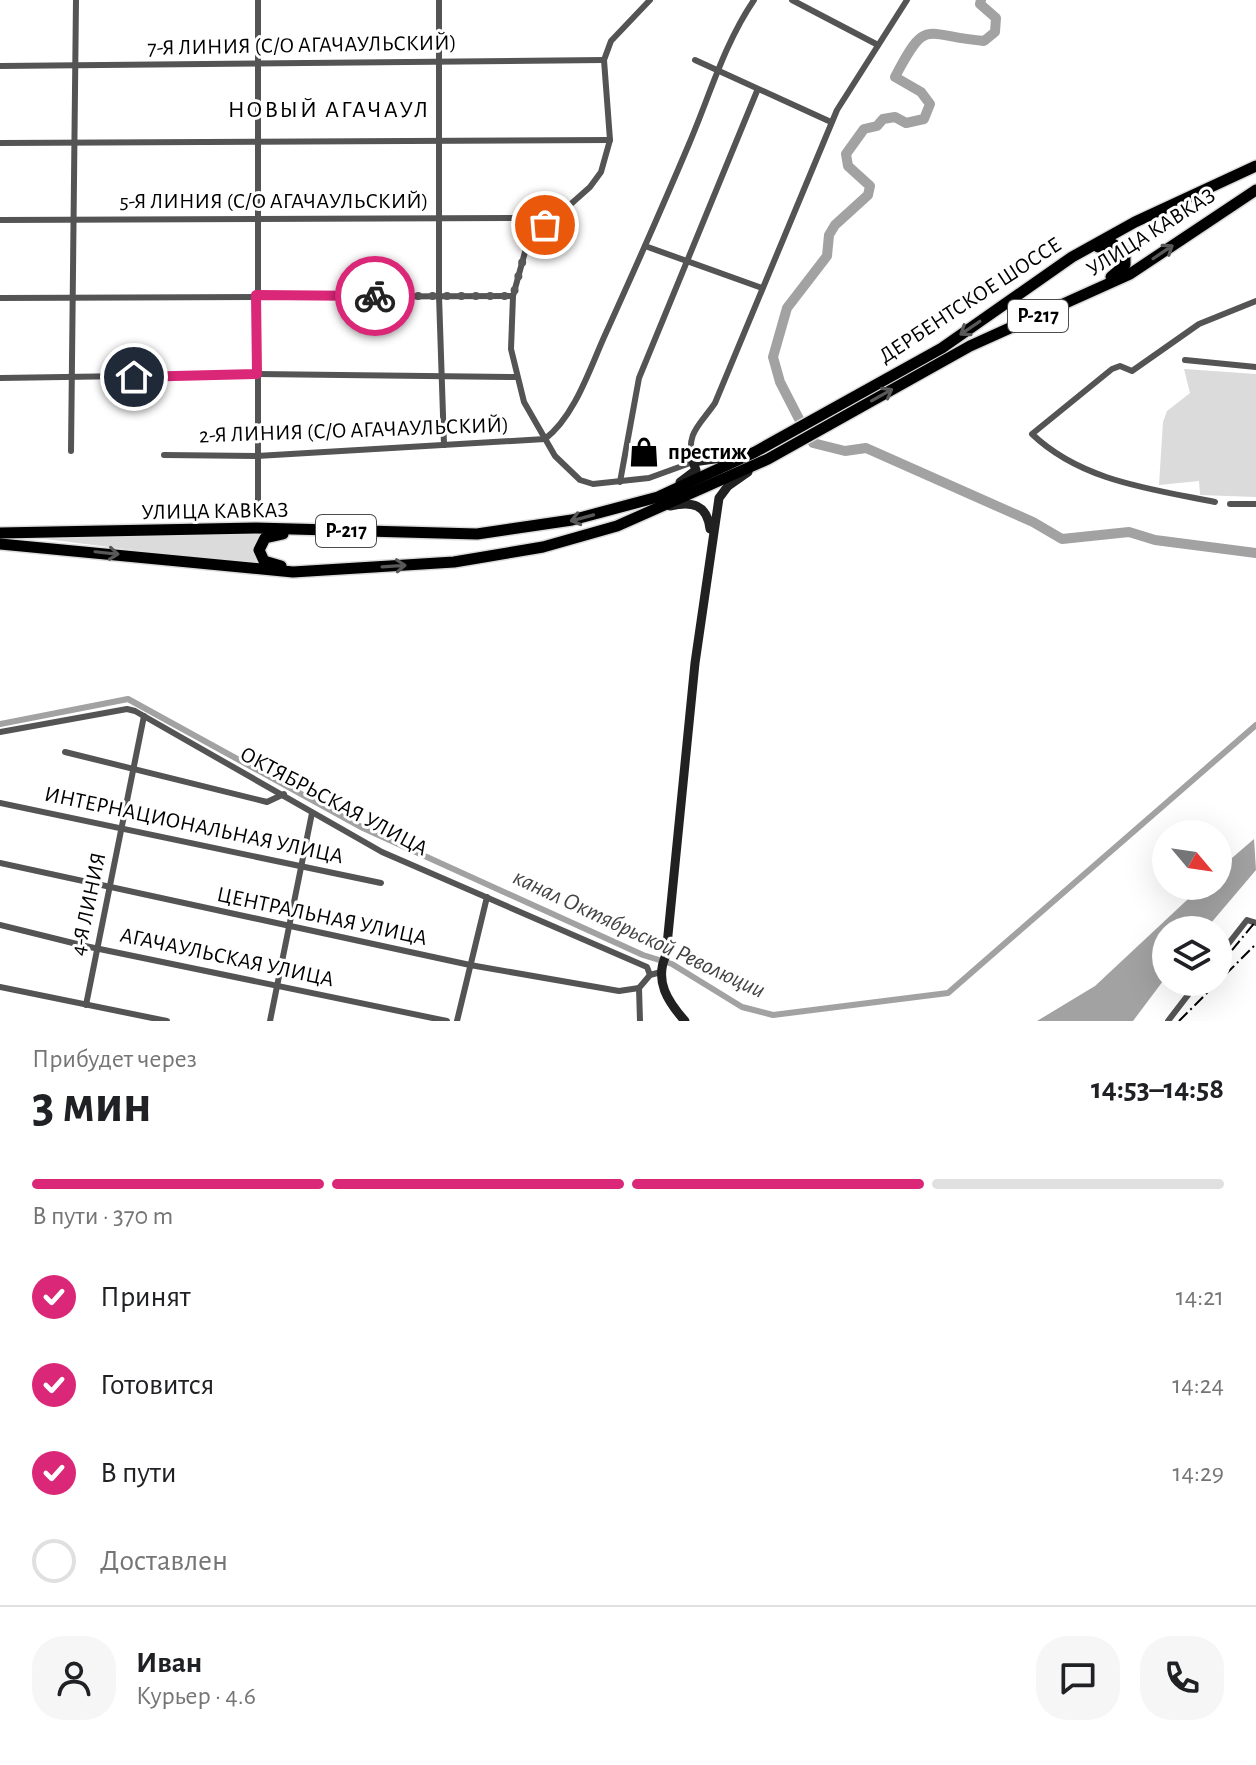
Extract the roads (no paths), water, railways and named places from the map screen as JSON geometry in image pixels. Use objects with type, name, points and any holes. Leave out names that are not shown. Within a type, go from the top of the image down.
[{"type":"highway","name":"ДЕРБЕНТСКОЕ ШОССЕ","points":[[709,475],[942,348],[1052,272],[1135,222],[1256,166]]},
{"type":"highway","name":"УЛИЦА КАВКАЗ","points":[[0,533],[256,528],[477,534],[531,528],[659,502],[768,459],[970,346],[1130,274],[1256,190]]},
{"type":"highway","points":[[1052,272],[1104,245],[1117,244],[1125,251],[1122,270],[1074,301]]},
{"type":"highway","name":"УЛИЦА КАВКАЗ","points":[[659,502],[709,475]]},
{"type":"highway","points":[[0,544],[250,570],[346,569],[454,562],[543,547],[617,526],[659,502]]},
{"type":"highway","points":[[346,569],[270,565],[259,550],[265,538],[271,535],[351,532]]},
{"type":"main road","points":[[659,502],[696,470],[693,462],[731,458],[779,439]]},
{"type":"main road","points":[[685,1021],[667,1000],[663,964],[693,677],[711,540],[719,498],[728,486],[768,459]]},
{"type":"main road","points":[[659,502],[688,502],[701,506],[708,516],[711,540]]},
{"type":"street","points":[[71,451],[76,0]]},
{"type":"street","points":[[258,0],[258,506]]},
{"type":"street","points":[[439,0],[439,296],[444,445]]},
{"type":"street","points":[[650,0],[611,41],[604,60],[610,140],[608,154],[590,187],[545,225],[525,252],[513,296],[511,349],[515,377],[545,439],[568,471],[580,480],[593,484],[649,478],[693,462],[689,448],[693,430],[715,403],[831,122],[907,0]]},
{"type":"street","points":[[545,439],[557,430],[567,413],[645,246],[726,47],[754,0]]},
{"type":"street","points":[[792,0],[878,45]]},
{"type":"street","name":"7-Я ЛИНИЯ (С/О АГАЧАУЛЬСКИЙ)","points":[[0,66],[604,60]]},
{"type":"street","points":[[695,60],[757,91],[831,122]]},
{"type":"street","points":[[620,482],[639,378],[757,91]]},
{"type":"street","points":[[0,143],[610,140]]},
{"type":"street","name":"5-Я ЛИНИЯ (С/О АГАЧАУЛЬСКИЙ)","points":[[0,220],[537,218],[545,225]]},
{"type":"street","points":[[645,246],[762,288]]},
{"type":"street","points":[[0,298],[513,296]]},
{"type":"street","points":[[1215,502],[1085,471],[1051,452],[1032,434],[1112,369],[1120,366],[1132,371],[1199,324],[1256,301]]},
{"type":"street","points":[[1185,360],[1256,367]]},
{"type":"street","points":[[0,378],[257,374],[515,377]]},
{"type":"street","name":"2-Я ЛИНИЯ (С/О АГАЧАУЛЬСКИЙ)","points":[[164,455],[257,456],[423,449],[545,439]]},
{"type":"street","points":[[1230,504],[1256,504]]},
{"type":"street","name":"ОКТЯБРЬСКАЯ УЛИЦА","points":[[0,732],[127,709],[284,794],[382,852],[647,967],[650,975]]},
{"type":"street","name":"4-Я ЛИНИЯ","points":[[86,1005],[144,716]]},
{"type":"street","points":[[65,752],[267,802],[284,794]]},
{"type":"street","name":"ИНТЕРНАЦИОНАЛЬНАЯ УЛИЦА","points":[[0,803],[122,826],[381,883]]},
{"type":"street","points":[[270,1021],[312,813]]},
{"type":"street","name":"ЦЕНТРАЛЬНАЯ УЛИЦА","points":[[0,863],[470,965],[619,991],[639,988]]},
{"type":"street","points":[[457,1021],[487,897]]},
{"type":"street","points":[[1232,939],[1247,920],[1256,923]]},
{"type":"street","name":"АГАЧАУЛЬСКАЯ УЛИЦА","points":[[0,925],[447,1021]]},
{"type":"street","points":[[640,1021],[639,988],[663,964]]},
{"type":"street","points":[[0,987],[167,1021]]},
{"type":"street","points":[[1168,1021],[1187,996]]},
{"type":"waterway","points":[[799,419],[780,382],[773,357],[787,308],[827,256],[829,235],[835,225],[868,195],[870,186],[848,166],[846,154],[864,129],[877,126],[883,119],[895,117],[906,123],[924,119],[930,104],[921,92],[895,77],[921,37],[937,34],[984,41],[995,32],[996,18],[980,4],[981,0]]},
{"type":"waterway","points":[[813,443],[845,451],[866,448],[1033,522],[1062,539],[1129,532],[1155,540],[1256,553]]},
{"type":"waterway","name":"канал Октябрьской Революции","points":[[0,724],[128,699],[363,828],[643,955],[672,964],[742,1007],[773,1015],[948,993],[1256,725]]},
{"type":"railway","points":[[1232,950],[1256,921]]},
{"type":"railway","points":[[1179,1021],[1256,944]]},
{"type":"place","name":"престиж","points":[[644,452]]},
{"type":"district","name":"НОВЫЙ АГАЧАУЛ","points":[[329,110]]}]
